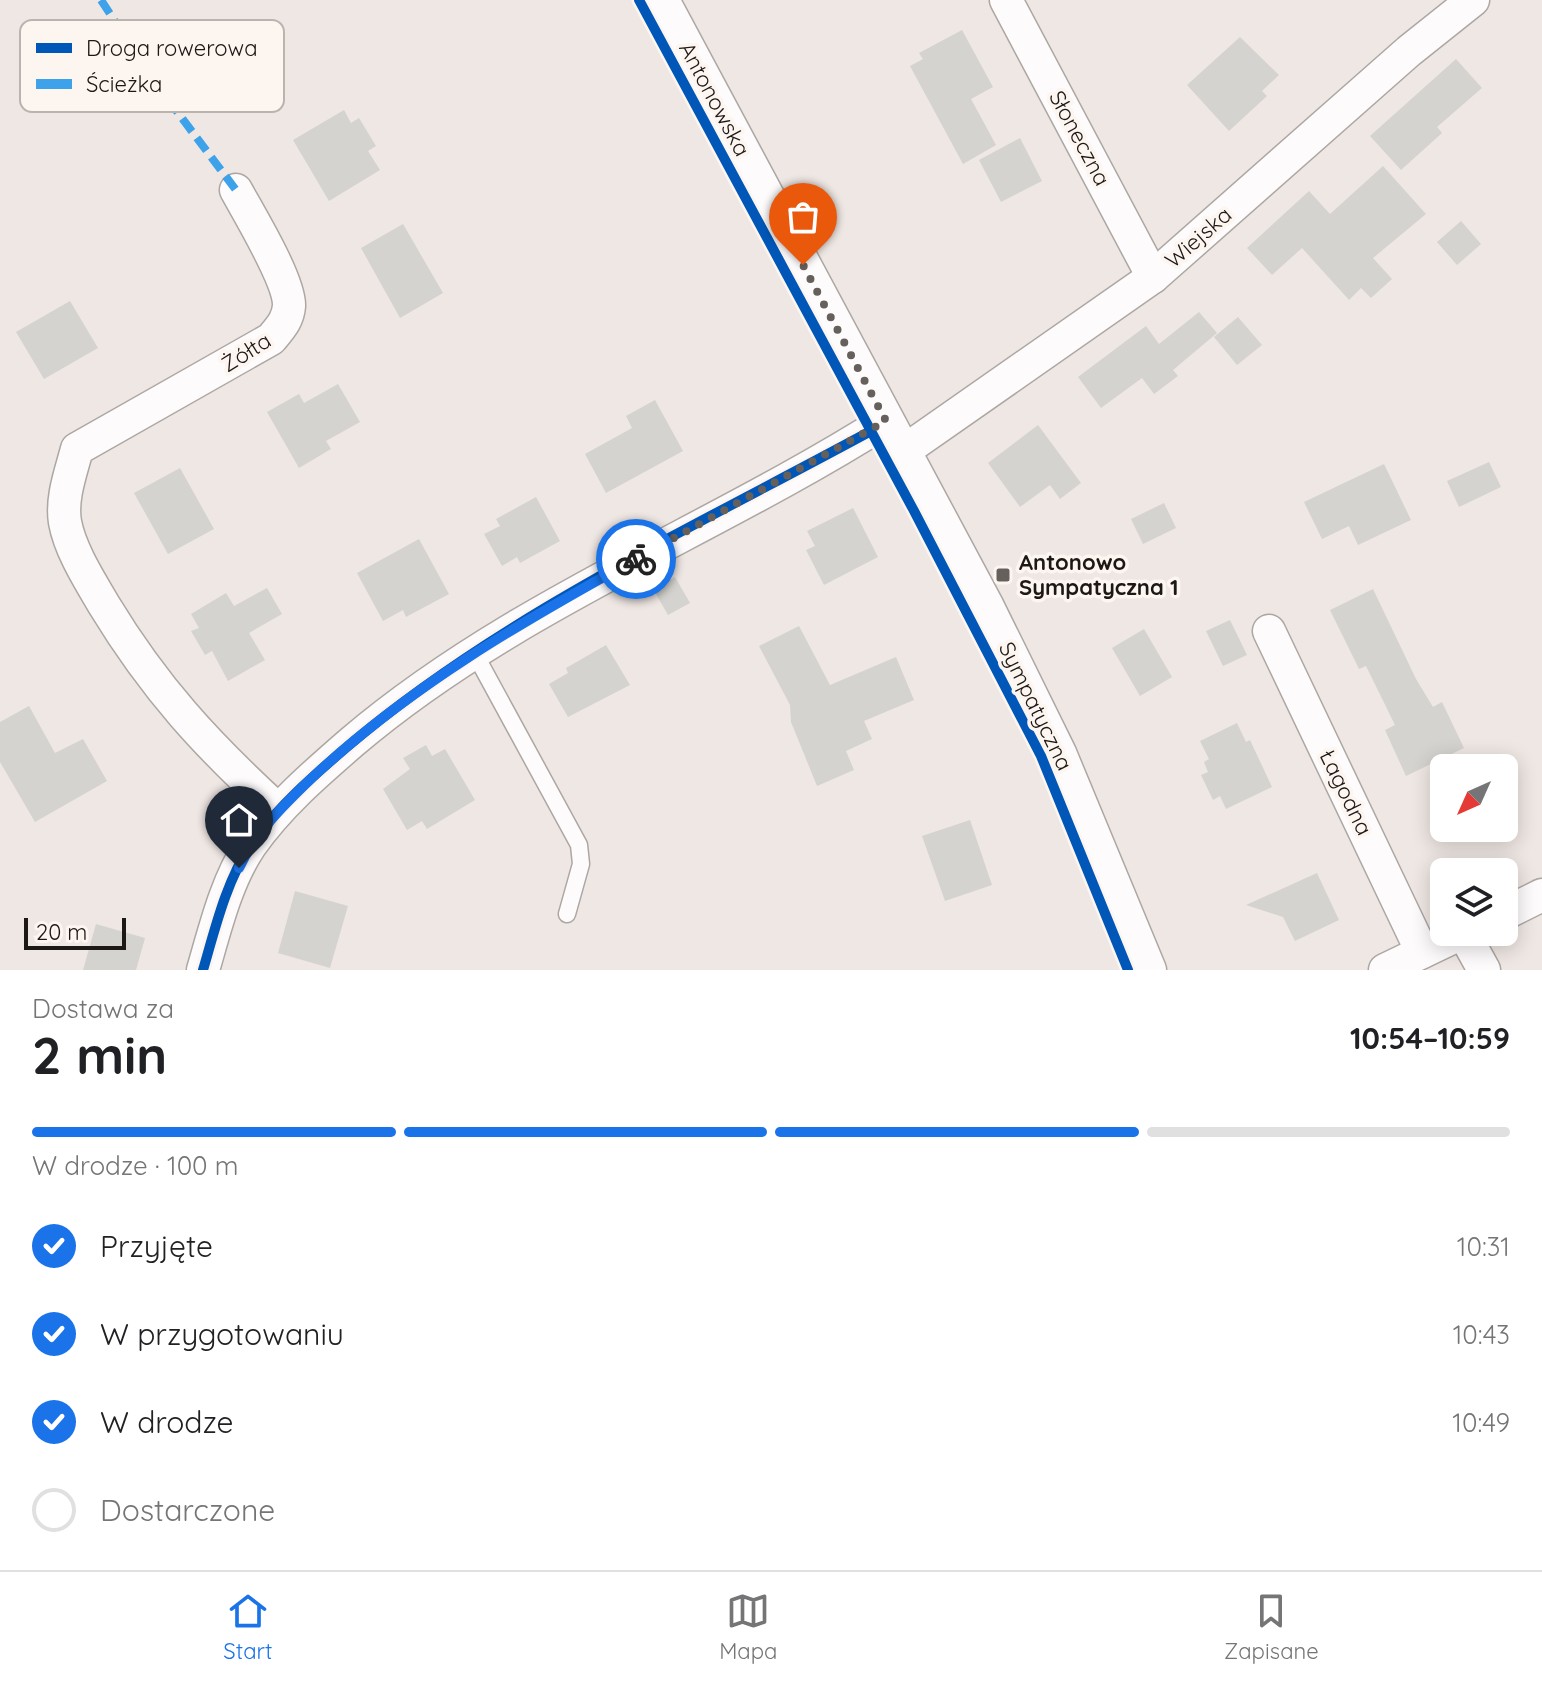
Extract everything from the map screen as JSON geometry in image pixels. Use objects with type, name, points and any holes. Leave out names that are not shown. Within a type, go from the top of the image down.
[{"type":"street","name":"Antonowska","points":[[663,0],[904,451]]},
{"type":"street","name":"Słoneczna","points":[[1006,0],[1153,277]]},
{"type":"street","name":"Wiejska","points":[[904,451],[1153,277],[1409,51],[1473,0]]},
{"type":"street","name":"Żółta","points":[[236,190],[272,258],[289,302],[286,321],[271,339],[77,449],[67,484],[65,521],[89,580],[136,659],[206,744],[278,810]]},
{"type":"street","points":[[203,970],[221,909],[249,848],[278,810],[399,703],[633,560],[886,421]]},
{"type":"street","name":"Sympatyczna","points":[[904,451],[1060,753],[1150,970]]},
{"type":"street","name":"Łagodna","points":[[1269,631],[1422,952]]},
{"type":"street","points":[[1518,907],[1542,895]]},
{"type":"street","points":[[1385,970],[1435,946]]},
{"type":"street","points":[[1471,946],[1484,970]]},
{"type":"lane","points":[[475,654],[579,845],[581,864],[567,914]]},
{"type":"building","points":[[962,30],[993,87],[971,99],[996,145],[963,164],[910,66],[923,59],[919,53]]},
{"type":"building","points":[[1240,37],[1279,75],[1262,91],[1267,96],[1229,131],[1187,85]]},
{"type":"building","points":[[1456,59],[1482,88],[1437,127],[1442,133],[1401,170],[1370,136]]},
{"type":"building","points":[[344,110],[351,123],[359,118],[376,146],[368,151],[380,170],[329,201],[293,140]]},
{"type":"building","points":[[1020,138],[1042,181],[1001,202],[979,160]]},
{"type":"building","points":[[1383,166],[1426,214],[1373,258],[1392,279],[1371,298],[1361,288],[1349,300],[1302,248],[1272,275],[1247,248],[1309,191],[1330,214]]},
{"type":"building","points":[[1461,221],[1481,244],[1457,265],[1437,242]]},
{"type":"building","points":[[403,224],[443,293],[400,318],[361,248]]},
{"type":"building","points":[[70,301],[98,348],[44,379],[16,332]]},
{"type":"building","points":[[1199,312],[1217,333],[1173,370],[1178,376],[1154,394],[1142,378],[1101,408],[1078,377],[1146,326],[1159,344]]},
{"type":"building","points":[[1238,317],[1262,345],[1237,365],[1214,337]]},
{"type":"building","points":[[338,384],[360,422],[326,441],[331,449],[299,468],[267,412],[299,394],[304,403]]},
{"type":"building","points":[[655,400],[683,451],[606,493],[585,454],[632,428],[626,416]]},
{"type":"building","points":[[1038,425],[1081,483],[1060,499],[1050,485],[1020,507],[988,463]]},
{"type":"building","points":[[1489,462],[1501,487],[1459,507],[1447,481]]},
{"type":"building","points":[[1384,464],[1411,520],[1358,545],[1349,526],[1322,539],[1304,502]]},
{"type":"building","points":[[180,468],[214,529],[168,554],[134,493]]},
{"type":"building","points":[[536,497],[560,541],[520,563],[517,557],[502,566],[484,534],[500,526],[496,519]]},
{"type":"building","points":[[1164,503],[1176,528],[1143,544],[1131,519]]},
{"type":"building","points":[[853,508],[878,557],[824,585],[806,550],[815,546],[807,531]]},
{"type":"building","points":[[419,539],[449,594],[406,617],[403,610],[383,621],[357,573]]},
{"type":"building","points":[[675,577],[690,603],[668,615],[653,589]]},
{"type":"building","points":[[267,588],[282,614],[249,633],[265,660],[228,681],[212,651],[205,655],[191,631],[199,628],[191,614],[226,593],[234,606]]},
{"type":"building","points":[[1373,589],[1416,679],[1433,707],[1442,702],[1464,748],[1452,754],[1430,754],[1430,764],[1406,776],[1385,730],[1395,725],[1366,666],[1359,669],[1330,610]]},
{"type":"building","points":[[1230,620],[1247,655],[1223,666],[1206,631]]},
{"type":"building","points":[[799,626],[830,685],[896,657],[914,700],[864,721],[872,739],[846,751],[854,770],[817,786],[791,722],[790,705],[759,646]]},
{"type":"building","points":[[1144,629],[1172,677],[1140,696],[1112,648]]},
{"type":"building","points":[[606,645],[630,685],[568,717],[549,684],[568,673],[566,668]]},
{"type":"building","points":[[29,706],[55,753],[83,739],[107,781],[35,822],[0,762],[0,722]]},
{"type":"building","points":[[1237,723],[1246,742],[1250,740],[1272,787],[1226,809],[1220,796],[1213,800],[1201,775],[1208,772],[1204,762],[1209,759],[1200,741]]},
{"type":"building","points":[[426,745],[432,756],[445,749],[475,800],[427,829],[422,821],[407,830],[383,789],[410,769],[403,758]]},
{"type":"building","points":[[970,820],[992,885],[945,901],[922,836]]},
{"type":"building","points":[[1317,873],[1339,920],[1295,941],[1283,917],[1246,905]]},
{"type":"building","points":[[295,891],[348,906],[330,968],[278,953]]},
{"type":"building","points":[[96,924],[145,938],[136,970],[83,970]]},
{"type":"marked path","points":[[101,0],[114,20]]},
{"type":"marked path","points":[[177,112],[236,190]]},
{"type":"cycle path","points":[[639,0],[913,509],[1041,756],[1128,970]]},
{"type":"cycle path","points":[[203,970],[228,890],[250,846],[283,806],[347,747],[406,700],[533,615],[599,576],[869,432]]},
{"type":"way so far","points":[[636,559],[886,421],[803,265]]},
{"type":"place","name":"Antonowo Sympatyczna 1","points":[[1003,575]]},
{"type":"route","points":[[239,868],[249,848],[278,810],[333,758],[399,703],[547,610],[636,559]]}]
